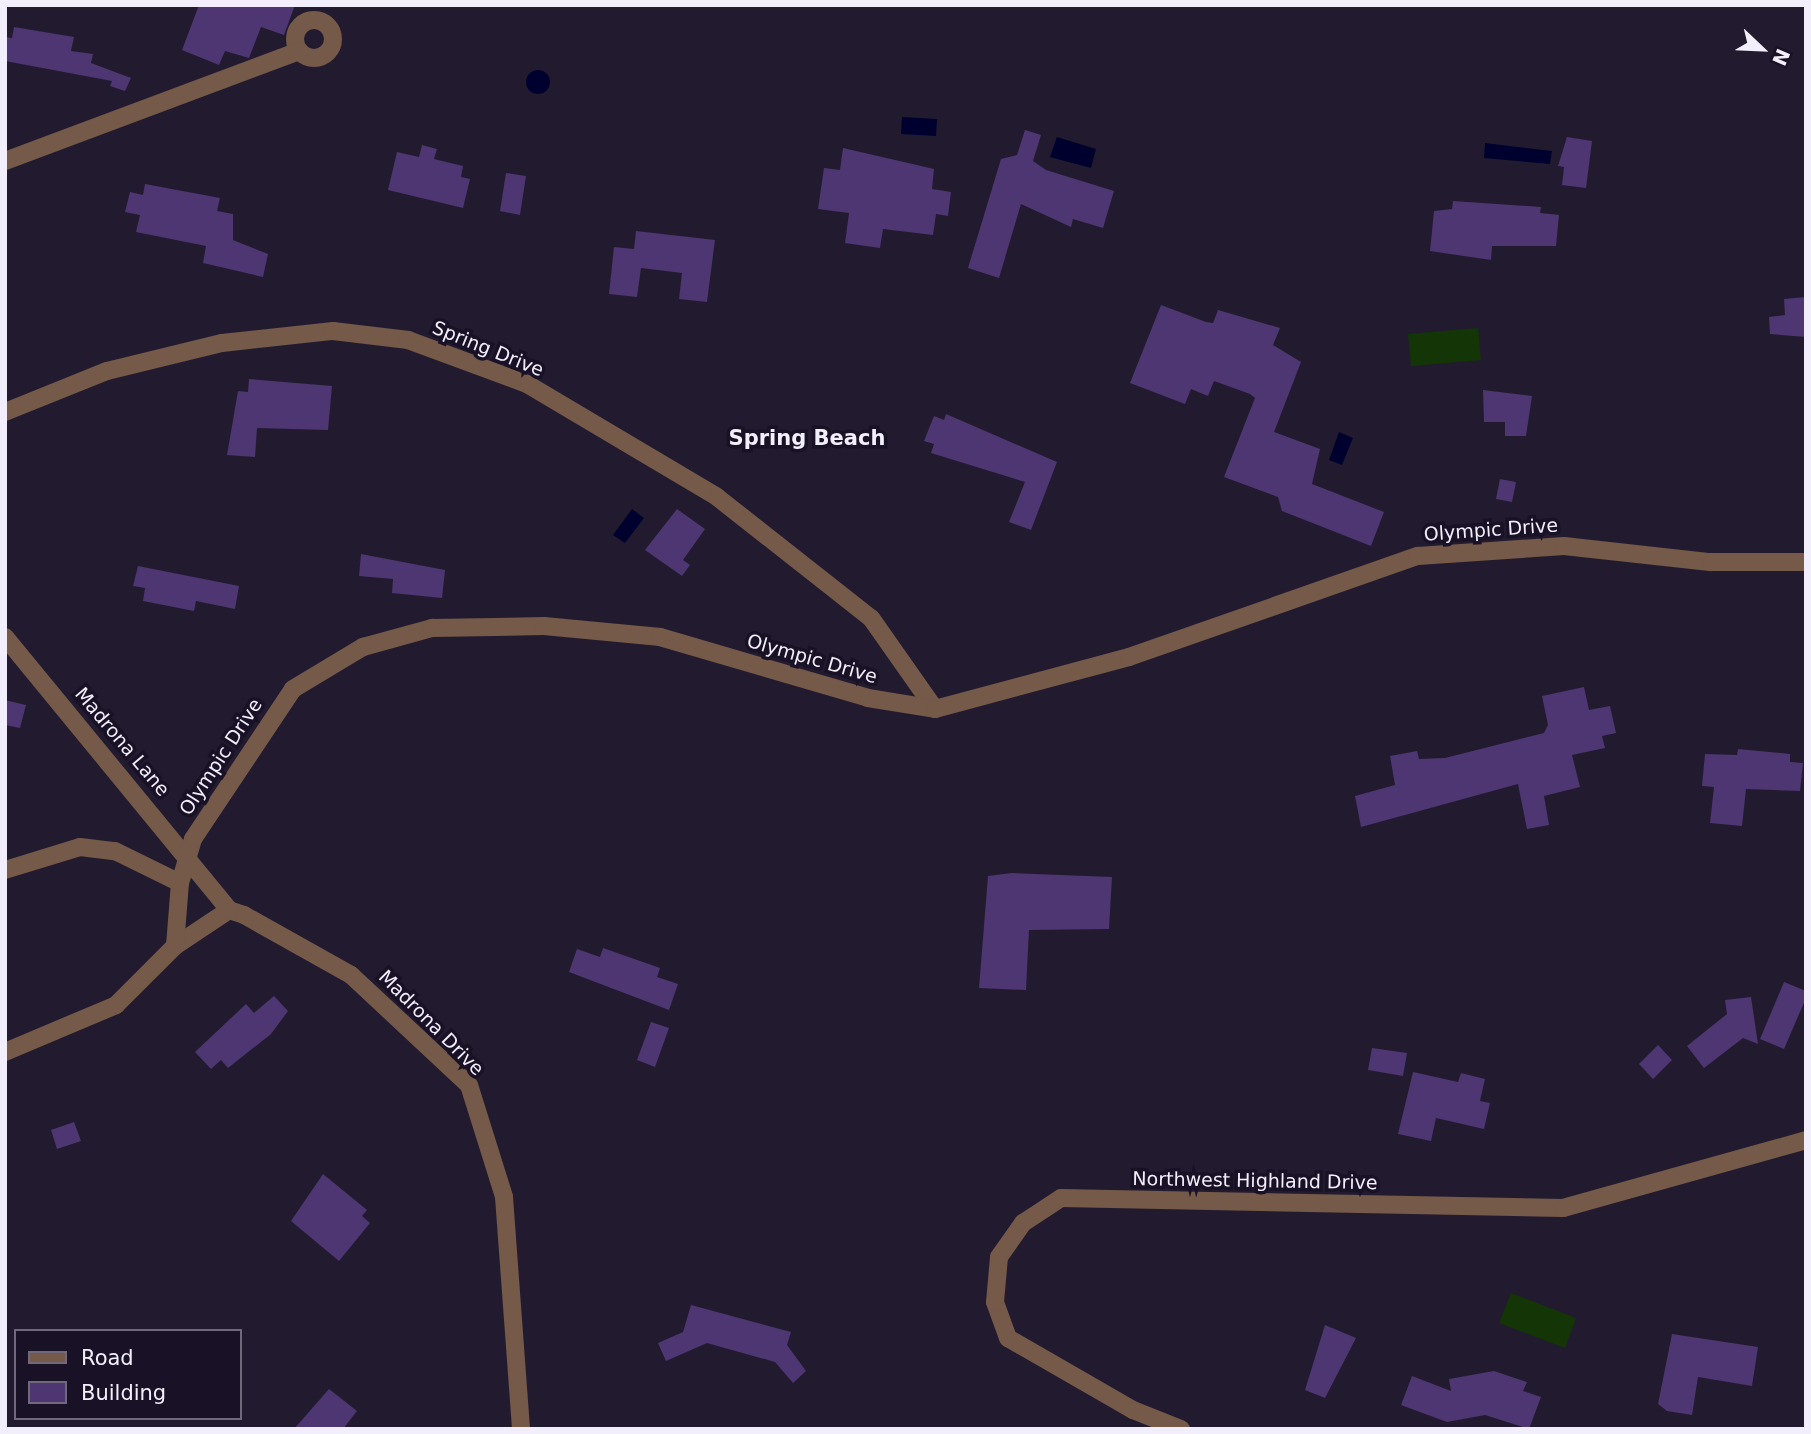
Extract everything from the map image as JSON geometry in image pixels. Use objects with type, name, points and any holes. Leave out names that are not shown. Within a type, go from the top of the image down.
[{"type":"street","points":[[5,161],[299,51]]},
{"type":"street","name":"Spring Drive","points":[[5,412],[107,371],[222,343],[332,331],[408,340],[527,384],[717,497],[870,618],[934,709]]},
{"type":"street","name":"Olympic Drive","points":[[176,946],[181,877],[193,839],[293,689],[363,647],[432,628],[544,626],[660,637],[867,698],[934,709],[1129,657],[1418,556],[1564,546],[1710,562],[1806,562]]},
{"type":"street","name":"Madrona Lane","points":[[5,637],[229,910]]},
{"type":"street","points":[[5,870],[79,847],[138,860],[181,877]]},
{"type":"street","points":[[5,1052],[116,1005],[176,946],[229,910]]},
{"type":"street","name":"Madrona Drive","points":[[229,910],[351,975],[469,1085],[504,1196],[521,1429]]},
{"type":"street","name":"Northwest Highland Drive","points":[[1181,1429],[1133,1410],[1008,1338],[995,1302],[999,1256],[1023,1223],[1060,1198],[1563,1208],[1806,1140]]},
{"type":"green space","points":[[1478,328],[1481,360],[1411,366],[1408,334]]},
{"type":"green space","points":[[1511,1293],[1576,1318],[1565,1348],[1499,1323]]},
{"type":"shaded area","points":[[538,70],[546,74],[550,82],[546,90],[538,94],[530,90],[526,82],[530,74]]},
{"type":"shaded area","points":[[902,117],[937,119],[936,136],[901,134]]},
{"type":"shaded area","points":[[1057,137],[1096,149],[1091,168],[1050,157]]},
{"type":"shaded area","points":[[1485,143],[1552,151],[1550,164],[1484,158]]},
{"type":"shaded area","points":[[1339,432],[1353,438],[1342,465],[1329,460]]},
{"type":"shaded area","points":[[632,509],[644,518],[625,543],[613,535]]},
{"type":"building","points":[[199,5],[295,5],[284,35],[261,27],[249,58],[225,51],[219,65],[182,50]]},
{"type":"building","points":[[14,27],[74,37],[71,51],[93,54],[91,63],[131,78],[125,91],[110,86],[112,81],[5,61],[5,37],[12,38]]},
{"type":"building","points":[[1025,130],[1041,135],[1033,161],[1046,170],[1114,191],[1103,228],[1073,219],[1071,227],[1021,204],[999,278],[968,268],[1001,159],[1017,155]]},
{"type":"building","points":[[1567,137],[1592,141],[1586,188],[1562,185],[1564,167],[1558,166]]},
{"type":"building","points":[[422,145],[437,149],[434,159],[463,166],[461,177],[470,179],[463,208],[388,190],[397,152],[419,157]]},
{"type":"building","points":[[843,148],[934,169],[932,189],[951,192],[948,216],[936,214],[933,235],[883,229],[880,248],[845,243],[849,213],[818,209],[824,168],[840,170]]},
{"type":"building","points":[[506,173],[526,176],[520,215],[500,211]]},
{"type":"building","points":[[145,184],[220,198],[217,211],[233,214],[233,240],[268,254],[263,277],[203,263],[206,246],[136,232],[140,215],[125,212],[130,192],[143,195]]},
{"type":"building","points":[[1453,201],[1541,207],[1540,213],[1559,215],[1556,246],[1492,246],[1491,260],[1430,251],[1434,211],[1452,209]]},
{"type":"building","points":[[636,231],[715,240],[707,302],[679,299],[682,273],[641,268],[637,297],[609,294],[614,247],[634,249]]},
{"type":"building","points":[[1806,297],[1806,337],[1770,334],[1769,317],[1785,315],[1784,299]]},
{"type":"building","points":[[1161,305],[1206,322],[1213,323],[1218,310],[1280,328],[1273,345],[1301,362],[1274,432],[1320,449],[1312,484],[1384,512],[1371,546],[1282,511],[1278,497],[1224,477],[1255,398],[1250,394],[1214,381],[1208,396],[1191,389],[1185,404],[1130,383]]},
{"type":"building","points":[[249,379],[332,386],[328,430],[257,428],[255,457],[227,455],[238,391],[248,392]]},
{"type":"building","points":[[1483,390],[1532,396],[1526,436],[1505,436],[1505,422],[1484,422]]},
{"type":"building","points":[[946,414],[1057,462],[1031,530],[1009,522],[1025,482],[931,453],[934,444],[924,441],[934,416],[944,420]]},
{"type":"building","points":[[1500,479],[1516,482],[1512,502],[1496,499]]},
{"type":"building","points":[[677,509],[705,529],[683,560],[690,565],[682,576],[645,550]]},
{"type":"building","points":[[361,554],[445,570],[442,598],[392,593],[393,579],[359,576]]},
{"type":"building","points":[[138,566],[239,586],[235,609],[196,601],[194,611],[143,601],[145,588],[133,586]]},
{"type":"building","points":[[1584,687],[1589,710],[1610,706],[1616,733],[1602,736],[1605,748],[1572,755],[1580,787],[1544,796],[1549,825],[1527,829],[1518,784],[1361,827],[1355,796],[1395,785],[1390,756],[1417,751],[1419,759],[1445,758],[1544,733],[1548,725],[1542,696]]},
{"type":"building","points":[[5,700],[26,705],[20,728],[5,725]]},
{"type":"building","points":[[1738,749],[1790,754],[1790,762],[1803,763],[1800,791],[1746,789],[1742,826],[1710,823],[1714,787],[1702,786],[1705,754],[1737,755]]},
{"type":"building","points":[[1012,873],[1112,877],[1109,929],[1029,930],[1026,990],[979,988],[988,876]]},
{"type":"building","points":[[603,948],[660,968],[657,977],[678,984],[669,1010],[569,972],[577,949],[600,957]]},
{"type":"building","points":[[1784,982],[1806,991],[1806,998],[1784,1049],[1760,1039]]},
{"type":"building","points":[[274,996],[288,1011],[271,1034],[228,1068],[221,1060],[211,1069],[195,1052],[246,1004],[254,1013]]},
{"type":"building","points":[[1751,997],[1758,1044],[1743,1038],[1704,1068],[1687,1046],[1727,1014],[1725,1000]]},
{"type":"building","points":[[651,1022],[669,1028],[655,1067],[637,1060]]},
{"type":"building","points":[[1658,1045],[1672,1060],[1653,1079],[1639,1064]]},
{"type":"building","points":[[1372,1048],[1407,1053],[1403,1076],[1368,1070]]},
{"type":"building","points":[[1413,1072],[1458,1082],[1461,1073],[1485,1079],[1480,1101],[1490,1103],[1484,1129],[1436,1118],[1431,1141],[1398,1134]]},
{"type":"building","points":[[74,1122],[81,1141],[57,1149],[51,1130]]},
{"type":"building","points":[[323,1174],[367,1210],[362,1216],[370,1223],[339,1261],[291,1221]]},
{"type":"building","points":[[691,1305],[791,1332],[787,1345],[806,1371],[793,1383],[775,1362],[707,1343],[666,1361],[658,1343],[683,1332]]},
{"type":"building","points":[[1325,1325],[1356,1338],[1325,1398],[1305,1390]]},
{"type":"building","points":[[1672,1334],[1758,1347],[1752,1386],[1698,1377],[1692,1415],[1667,1411],[1658,1404]]},
{"type":"building","points":[[1494,1371],[1527,1382],[1523,1391],[1541,1397],[1529,1429],[1485,1415],[1447,1422],[1401,1405],[1412,1376],[1451,1391],[1449,1379]]},
{"type":"building","points":[[329,1389],[357,1411],[343,1429],[294,1429]]},
{"type":"district","name":"Spring Beach","points":[[807,438]]}]
